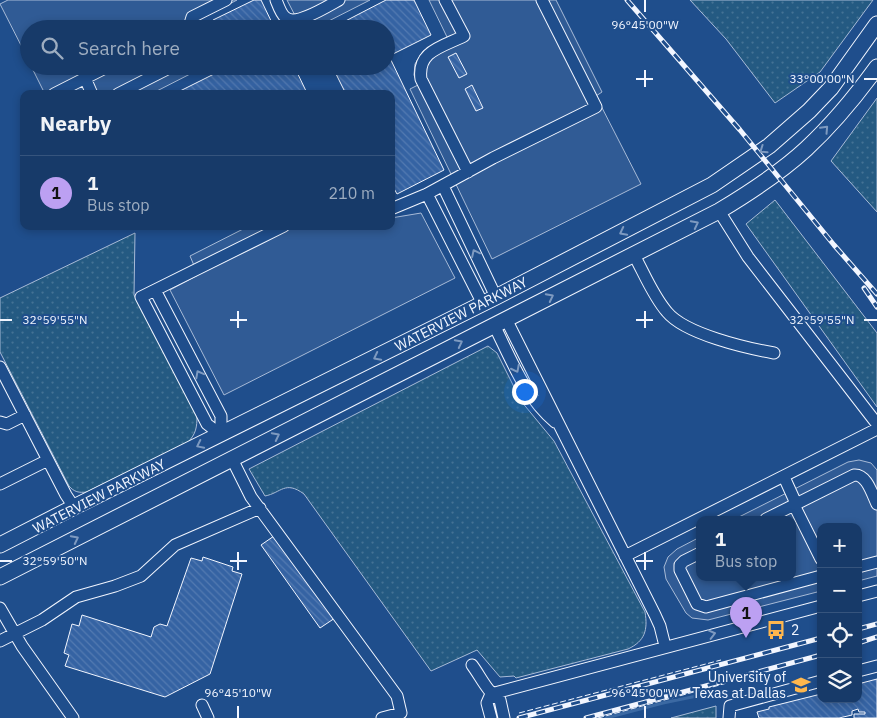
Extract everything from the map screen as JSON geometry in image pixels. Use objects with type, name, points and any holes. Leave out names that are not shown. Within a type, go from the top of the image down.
[{"type":"main road","name":"WATERVIEW PARKWAY","points":[[0,546],[74,507],[490,300],[712,185],[769,146],[809,111],[831,88],[877,24]]},
{"type":"main road","name":"WATERVIEW PARKWAY","points":[[0,577],[719,211],[765,182],[806,149],[842,111],[877,67]]},
{"type":"main road","points":[[490,300],[500,322]]},
{"type":"main road","points":[[221,435],[232,459]]},
{"type":"street","points":[[191,20],[192,17],[226,0]]},
{"type":"street","points":[[276,0],[285,18],[290,20]]},
{"type":"street","points":[[301,20],[339,0]]},
{"type":"street","points":[[446,0],[464,36],[428,55],[423,60],[420,69],[422,80],[468,172]]},
{"type":"street","points":[[395,207],[427,194],[596,107],[542,0]]},
{"type":"street","points":[[62,90],[91,75]]},
{"type":"street","points":[[126,90],[155,75]]},
{"type":"street","points":[[85,78],[90,90]]},
{"type":"street","points":[[442,186],[490,300]]},
{"type":"street","points":[[427,194],[490,300]]},
{"type":"street","points":[[719,211],[748,257],[877,424]]},
{"type":"street","points":[[221,435],[207,424],[141,297],[276,230]]},
{"type":"street","points":[[634,255],[667,313],[683,325],[738,346],[774,353]]},
{"type":"street","points":[[155,290],[221,416],[221,435]]},
{"type":"street","points":[[500,322],[560,427],[660,626],[665,646]]},
{"type":"street","points":[[0,367],[74,507]]},
{"type":"street","points":[[0,422],[7,424],[25,415]]},
{"type":"street","points":[[704,516],[877,429]]},
{"type":"street","points":[[232,459],[251,497],[397,696],[401,713],[382,718]]},
{"type":"street","points":[[0,484],[48,460]]},
{"type":"street","points":[[772,516],[854,475],[864,478],[877,504]]},
{"type":"street","points":[[780,478],[788,502],[794,505],[817,551]]},
{"type":"street","points":[[0,641],[42,620],[76,597],[115,586],[141,576],[175,545],[260,508]]},
{"type":"street","points":[[625,556],[696,520]]},
{"type":"street","points":[[696,555],[684,561],[680,565],[680,570],[697,604],[706,607],[817,577]]},
{"type":"street","points":[[862,565],[877,562]]},
{"type":"street","points":[[862,595],[877,592]]},
{"type":"street","points":[[491,694],[665,646],[817,607]]},
{"type":"street","points":[[0,608],[30,658],[74,718]]},
{"type":"street","points":[[472,664],[484,680],[491,694],[500,700],[504,718]]},
{"type":"street","points":[[862,670],[877,666]]},
{"type":"street","points":[[729,718],[730,706],[817,682]]},
{"type":"street","points":[[491,694],[487,703],[491,718]]},
{"type":"street","points":[[202,705],[208,718]]},
{"type":"shaded area","points":[[8,0],[237,0],[199,20],[20,20],[20,43],[0,4]]},
{"type":"shaded area","points":[[287,0],[370,0],[331,20],[297,20]]},
{"type":"shaded area","points":[[429,0],[556,0],[602,92],[596,96],[641,184],[492,259],[410,89],[418,85],[414,75],[415,64],[423,51],[448,39]]},
{"type":"shaded area","points":[[690,0],[873,0],[820,72],[775,103],[726,39]]},
{"type":"shaded area","points":[[36,75],[188,75],[159,90],[43,90]]},
{"type":"shaded area","points":[[877,98],[877,212],[831,161]]},
{"type":"shaded area","points":[[775,200],[877,333],[877,407],[746,224]]},
{"type":"shaded area","points":[[421,213],[455,278],[224,395],[170,290],[198,275],[190,256],[241,230],[395,230],[395,217]]},
{"type":"shaded area","points":[[135,233],[134,295],[197,416],[196,427],[193,436],[188,442],[87,492],[79,492],[69,486],[0,352],[0,298]]},
{"type":"shaded area","points":[[488,346],[497,353],[521,401],[554,441],[645,612],[646,624],[642,639],[628,649],[516,678],[514,676],[500,677],[477,650],[431,671],[304,494],[298,490],[288,488],[265,496],[249,469]]},
{"type":"shaded area","points":[[859,460],[871,463],[877,470],[877,576],[862,580],[862,523],[817,523],[817,592],[708,620],[692,618],[686,613],[666,579],[664,567],[668,557],[677,549],[696,539],[696,581],[796,581],[796,516],[741,516],[848,462]]},
{"type":"shaded area","points":[[716,706],[716,718],[671,718]]},
{"type":"building","points":[[254,0],[261,0],[271,20],[213,20]]},
{"type":"building","points":[[386,0],[414,0],[431,35],[395,53],[395,20],[347,20]]},
{"type":"building","points":[[456,53],[467,74],[459,78],[448,57]]},
{"type":"building","points":[[395,68],[444,170],[397,194],[395,190],[395,90],[344,90],[336,75],[395,75]]},
{"type":"building","points":[[212,75],[298,75],[306,90],[182,90]]},
{"type":"building","points":[[472,85],[483,108],[476,111],[465,89]]},
{"type":"building","points":[[274,536],[335,618],[320,628],[261,545]]},
{"type":"building","points":[[203,557],[233,567],[232,571],[242,574],[210,674],[165,697],[65,666],[69,655],[64,653],[72,624],[79,626],[82,615],[151,637],[154,627],[160,624],[167,626],[191,558],[202,561]]},
{"type":"building","points":[[877,679],[877,718],[854,718],[854,714],[865,714],[865,712],[859,712],[858,709],[852,711],[852,715],[839,718],[759,718],[757,712],[769,709],[769,707],[817,695],[817,703],[862,703],[862,683]]},
{"type":"waterway","points":[[606,718],[663,703],[721,691]]},
{"type":"railway","points":[[627,0],[740,130],[834,245],[877,294]]},
{"type":"railway","points":[[864,288],[877,307]]},
{"type":"railway","points":[[862,628],[877,624]]},
{"type":"railway","points":[[862,642],[877,637]]},
{"type":"railway","points":[[519,718],[817,639]]},
{"type":"railway","points":[[586,718],[817,656]]},
{"type":"fence","points":[[519,713],[721,660]]},
{"type":"fence","points":[[598,718],[727,683]]},
{"type":"place","name":"2","points":[[776,630]]},
{"type":"place","name":"1","points":[[746,638]]},
{"type":"place","name":"University of Texas at Dallas","points":[[801,685]]}]
